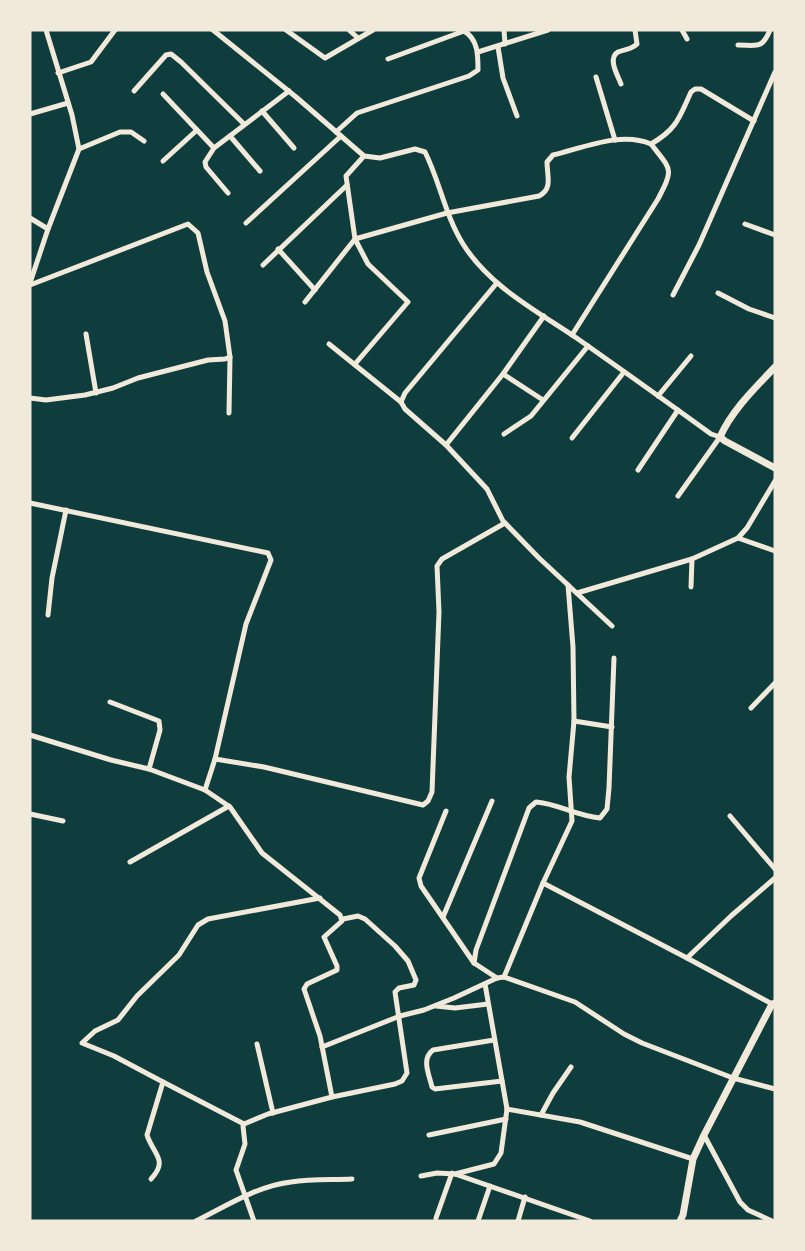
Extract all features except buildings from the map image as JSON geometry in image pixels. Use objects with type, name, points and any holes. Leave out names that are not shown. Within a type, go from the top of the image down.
[{"type":"street","points":[[46,30],[79,149],[31,275],[30,284],[188,224],[198,232],[207,272],[225,321],[230,357],[229,413]]},
{"type":"street","points":[[58,73],[91,62],[115,30]]},
{"type":"street","points":[[213,30],[289,91],[364,156],[380,158],[415,149],[426,152],[447,213],[464,246],[496,284],[711,434],[775,468]]},
{"type":"street","points":[[286,30],[325,58],[373,30]]},
{"type":"street","points":[[349,30],[358,39]]},
{"type":"street","points":[[504,30],[505,44]]},
{"type":"street","points":[[478,52],[548,30]]},
{"type":"street","points":[[621,84],[613,60],[614,55],[637,44],[636,30]]},
{"type":"street","points":[[682,30],[687,39]]},
{"type":"street","points":[[738,45],[758,46],[764,42],[770,30]]},
{"type":"street","points":[[246,223],[339,134],[357,113],[469,76],[478,70],[478,52],[471,36],[464,31],[388,59]]},
{"type":"street","points":[[498,47],[503,78],[517,116]]},
{"type":"street","points":[[134,91],[166,55],[171,54],[244,124]]},
{"type":"street","points":[[673,295],[699,245],[775,72]]},
{"type":"street","points":[[596,77],[615,140]]},
{"type":"street","points":[[651,144],[667,134],[677,124],[691,92],[695,89],[701,89],[754,121]]},
{"type":"street","points":[[228,193],[206,167],[205,162],[214,148],[289,91]]},
{"type":"street","points":[[163,94],[214,148]]},
{"type":"street","points":[[30,114],[68,103]]},
{"type":"street","points":[[262,111],[294,148]]},
{"type":"street","points":[[163,161],[197,130]]},
{"type":"street","points":[[79,149],[120,132],[131,132],[144,141]]},
{"type":"street","points":[[230,136],[260,171]]},
{"type":"street","points":[[305,302],[355,239],[447,213],[539,196],[546,192],[549,186],[547,162],[553,155],[615,140],[635,139],[651,144],[667,165],[669,177],[572,335]]},
{"type":"street","points":[[355,364],[408,302],[368,264],[355,239],[346,176],[364,156]]},
{"type":"street","points":[[263,265],[347,185]]},
{"type":"street","points":[[30,218],[48,229]]},
{"type":"street","points":[[745,224],[775,235]]},
{"type":"street","points":[[278,249],[315,290]]},
{"type":"street","points":[[401,402],[405,393],[496,284]]},
{"type":"street","points":[[718,293],[749,309],[775,318]]},
{"type":"street","points":[[446,446],[503,374],[544,316]]},
{"type":"street","points":[[86,334],[96,393]]},
{"type":"street","points":[[329,344],[401,402],[405,409],[446,446],[490,493],[505,524],[612,626]]},
{"type":"street","points":[[504,434],[531,416],[588,346]]},
{"type":"street","points":[[658,396],[690,356]]},
{"type":"street","points":[[30,399],[46,400],[96,393],[138,378],[208,360],[230,357]]},
{"type":"street","points":[[678,496],[720,437],[723,429],[750,394],[775,367]]},
{"type":"street","points":[[572,438],[624,372]]},
{"type":"street","points":[[503,374],[543,400]]},
{"type":"street","points":[[638,470],[678,410]]},
{"type":"street","points":[[577,593],[692,559],[738,538],[747,528],[775,481]]},
{"type":"street","points":[[30,503],[268,553],[270,556],[272,560],[246,624],[215,759],[205,790]]},
{"type":"street","points":[[48,615],[52,578],[66,510]]},
{"type":"street","points":[[215,759],[264,767],[423,805],[428,801],[432,792],[439,612],[436,566],[442,560],[505,524]]},
{"type":"street","points":[[738,538],[775,550]]},
{"type":"street","points":[[692,559],[692,587]]},
{"type":"street","points":[[322,1047],[501,978],[572,821],[569,777],[574,721],[573,647],[568,585]]},
{"type":"street","points":[[474,963],[476,950],[529,808],[536,802],[543,802],[573,814],[600,819],[606,810],[609,788],[614,658]]},
{"type":"street","points":[[751,708],[775,683]]},
{"type":"street","points":[[110,702],[159,721],[160,730],[149,769]]},
{"type":"street","points":[[574,721],[612,727]]},
{"type":"street","points":[[30,735],[149,769],[205,790],[229,806],[258,849],[343,919]]},
{"type":"street","points":[[443,917],[492,801]]},
{"type":"street","points":[[130,862],[229,806]]},
{"type":"street","points":[[446,811],[419,878],[421,886],[474,963],[501,978],[569,999],[633,1039],[733,1078],[775,1089]]},
{"type":"street","points":[[30,814],[63,821]]},
{"type":"street","points":[[730,816],[775,869]]},
{"type":"street","points":[[687,958],[731,915],[775,878]]},
{"type":"street","points":[[543,883],[774,1005],[733,1078],[693,1159],[680,1221]]},
{"type":"street","points":[[320,898],[202,922],[193,931],[179,955],[137,996],[118,1020],[95,1031],[81,1042],[114,1056],[244,1124],[273,1113],[402,1081],[407,1073],[395,992],[399,988],[416,983],[408,961],[392,942],[365,919],[358,916],[343,919],[324,937],[337,969],[307,984],[304,989],[322,1047],[332,1097]]},
{"type":"street","points":[[453,1174],[494,1164],[498,1160],[506,1119],[507,1108],[484,984]]},
{"type":"street","points":[[435,1005],[455,1008],[488,1004]]},
{"type":"street","points":[[494,1040],[433,1050],[429,1052],[426,1060],[432,1087],[435,1089],[502,1082]]},
{"type":"street","points":[[257,1044],[273,1113]]},
{"type":"street","points":[[541,1114],[571,1066]]},
{"type":"street","points":[[151,1179],[157,1172],[159,1158],[149,1141],[147,1130],[163,1082]]},
{"type":"street","points":[[507,1108],[580,1122],[693,1159]]},
{"type":"street","points":[[429,1135],[506,1119]]},
{"type":"street","points":[[244,1124],[245,1144],[236,1170],[254,1221]]},
{"type":"street","points":[[704,1135],[740,1202],[748,1210],[772,1221]]},
{"type":"street","points":[[421,1176],[436,1173],[453,1174],[590,1221]]},
{"type":"street","points":[[436,1218],[453,1174]]},
{"type":"street","points":[[196,1221],[244,1196],[290,1182],[352,1179]]},
{"type":"street","points":[[478,1221],[490,1186]]},
{"type":"street","points":[[518,1221],[525,1197]]}]
